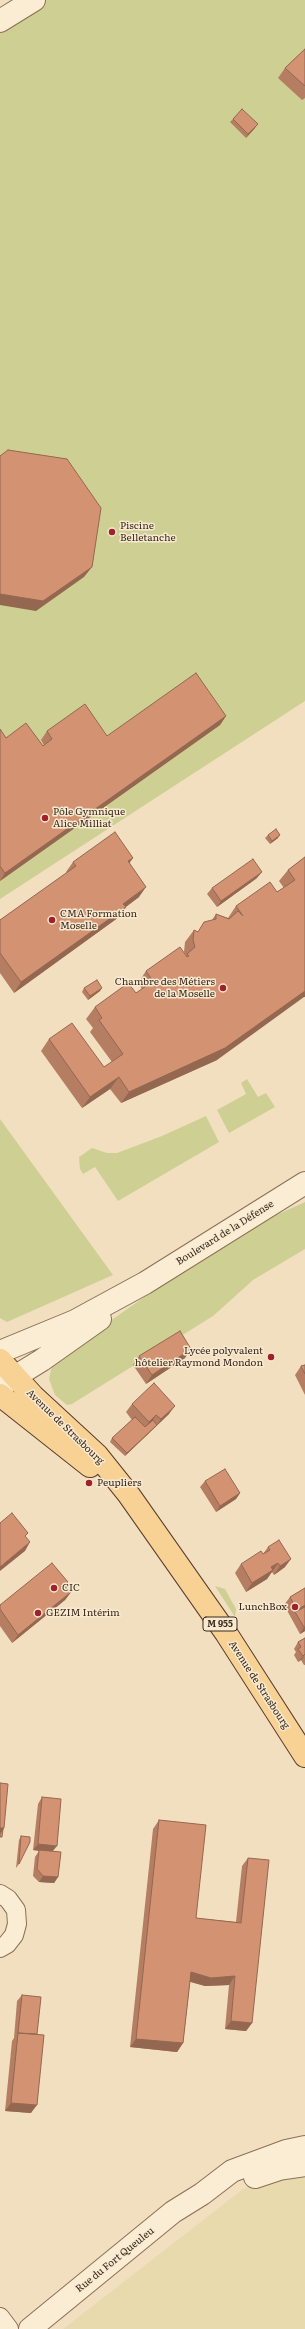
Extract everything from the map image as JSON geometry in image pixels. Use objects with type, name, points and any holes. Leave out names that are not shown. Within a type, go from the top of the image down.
[{"type":"main road","name":"Avenue de Strasbourg","points":[[0,1360],[8,1382],[33,1396],[97,1455],[129,1495],[226,1633],[305,1756]]},
{"type":"main road","name":"Avenue de Strasbourg","points":[[0,1395],[129,1495]]},
{"type":"street","points":[[0,21],[34,0]]},
{"type":"street","name":"Boulevard de la Défense","points":[[0,1352],[75,1321],[145,1283],[305,1183]]},
{"type":"street","name":"Boulevard de la Défense","points":[[8,1382],[84,1331],[145,1283]]},
{"type":"street","points":[[0,1894],[8,1899],[16,1910],[17,1924],[14,1935],[7,1944],[0,1948]]},
{"type":"street","name":"Rue du Fort Queuleu","points":[[30,2329],[173,2212],[202,2194],[232,2171],[286,2151],[305,2147]]},
{"type":"street","name":"Rue du Fort Queuleu","points":[[202,2194],[279,2169],[305,2165]]},
{"type":"street","points":[[0,2317],[9,2329]]},
{"type":"shaded area","points":[[305,2165],[305,2329],[63,2329],[243,2189]]},
{"type":"green space","points":[[34,0],[305,0],[305,701],[0,899],[0,21]]},
{"type":"green space","points":[[247,1079],[258,1097],[266,1093],[275,1107],[229,1133],[217,1110],[246,1094],[241,1083]]},
{"type":"green space","points":[[206,1116],[219,1142],[118,1201],[95,1167],[83,1174],[80,1169],[79,1157],[92,1148],[107,1153],[117,1153],[162,1136]]},
{"type":"green space","points":[[0,1119],[113,1275],[7,1322],[0,1318]]},
{"type":"green space","points":[[305,1202],[305,1249],[253,1280],[213,1316],[72,1404],[67,1405],[55,1395],[49,1379],[53,1361],[200,1258],[256,1224]]},
{"type":"green space","points":[[215,1586],[225,1589],[236,1609],[235,1617]]},
{"type":"building","points":[[305,49],[305,86],[285,68]]},
{"type":"building","points":[[242,109],[258,124],[248,134],[233,119]]},
{"type":"building","points":[[8,450],[67,459],[101,508],[92,567],[43,601],[0,594],[0,456]]},
{"type":"building","name":"Pôle Gymnique Alice Milliat","points":[[196,673],[226,716],[5,873],[0,866],[0,729],[6,738],[26,723],[43,746],[52,739],[47,731],[85,704],[107,736]]},
{"type":"building","points":[[276,829],[280,835],[272,841],[268,835]]},
{"type":"building","points":[[115,832],[133,858],[128,861],[146,887],[123,904],[126,907],[21,982],[0,953],[0,920],[76,866],[73,862]]},
{"type":"building","name":"Chambre des Métiers de la Moselle","points":[[305,857],[305,991],[225,1048],[129,1092],[119,1077],[90,1097],[49,1039],[72,1023],[104,1067],[123,1054],[99,1020],[102,1018],[95,1007],[128,983],[136,993],[153,981],[146,971],[180,947],[187,957],[189,956],[187,954],[195,947],[193,940],[194,930],[198,932],[204,922],[216,919],[216,914],[229,919],[238,911],[243,916],[236,906],[270,882],[277,892],[295,880],[288,870]]},
{"type":"building","points":[[253,859],[262,872],[221,901],[212,888]]},
{"type":"building","points":[[97,980],[102,988],[90,996],[84,988]]},
{"type":"building","points":[[180,1331],[191,1349],[152,1375],[139,1356]]},
{"type":"building","points":[[305,1365],[305,1374],[301,1366]]},
{"type":"building","points":[[154,1383],[175,1406],[161,1419],[156,1415],[149,1422],[132,1404]]},
{"type":"building","points":[[135,1417],[145,1427],[153,1420],[157,1425],[127,1453],[112,1438]]},
{"type":"building","points":[[225,1469],[240,1493],[220,1506],[205,1481]]},
{"type":"building","points":[[12,1513],[28,1533],[25,1536],[30,1542],[0,1567],[0,1523]]},
{"type":"building","points":[[279,1540],[291,1559],[280,1566],[278,1563],[271,1567],[273,1570],[252,1583],[241,1564],[261,1551],[263,1554],[270,1550],[268,1547]]},
{"type":"building","points":[[52,1563],[68,1582],[65,1585],[71,1592],[18,1635],[0,1609],[0,1605]]},
{"type":"building","points":[[305,1588],[305,1605],[297,1610],[290,1597]]},
{"type":"building","points":[[305,1607],[305,1627],[304,1627],[295,1612]]},
{"type":"building","points":[[305,1638],[305,1654],[303,1656],[298,1649],[301,1647],[298,1642]]},
{"type":"building","points":[[0,1783],[8,1784],[4,1828],[0,1828]]},
{"type":"building","points":[[42,1797],[61,1799],[57,1846],[38,1844]]},
{"type":"building","points":[[159,1820],[206,1825],[196,1918],[241,1923],[248,1858],[269,1860],[252,2023],[231,2021],[235,1976],[211,1978],[191,1972],[183,2043],[136,2039]]},
{"type":"building","points":[[3,1829],[2,1837],[0,1837],[0,1834]]},
{"type":"building","points":[[21,1836],[30,1837],[30,1842],[19,1864]]},
{"type":"building","points":[[39,1850],[61,1852],[58,1877],[43,1876],[37,1869]]},
{"type":"building","points":[[22,1995],[41,1997],[37,2034],[18,2033]]},
{"type":"building","points":[[18,2033],[44,2035],[37,2105],[11,2103]]},
{"type":"place","name":"Piscine Belletanche","points":[[112,532]]},
{"type":"place","name":"Pôle Gymnique Alice Milliat","points":[[45,818]]},
{"type":"place","name":"CMA Formation Moselle","points":[[52,920]]},
{"type":"place","name":"Chambre des Métiers de la Moselle","points":[[223,988]]},
{"type":"place","name":"Lycée polyvalent hôtelier Raymond Mondon","points":[[271,1357]]},
{"type":"place","name":"Peupliers","points":[[89,1483]]},
{"type":"place","name":"CIC","points":[[54,1588]]},
{"type":"place","name":"LunchBox","points":[[295,1607]]},
{"type":"place","name":"GEZIM Intérim","points":[[38,1613]]}]
